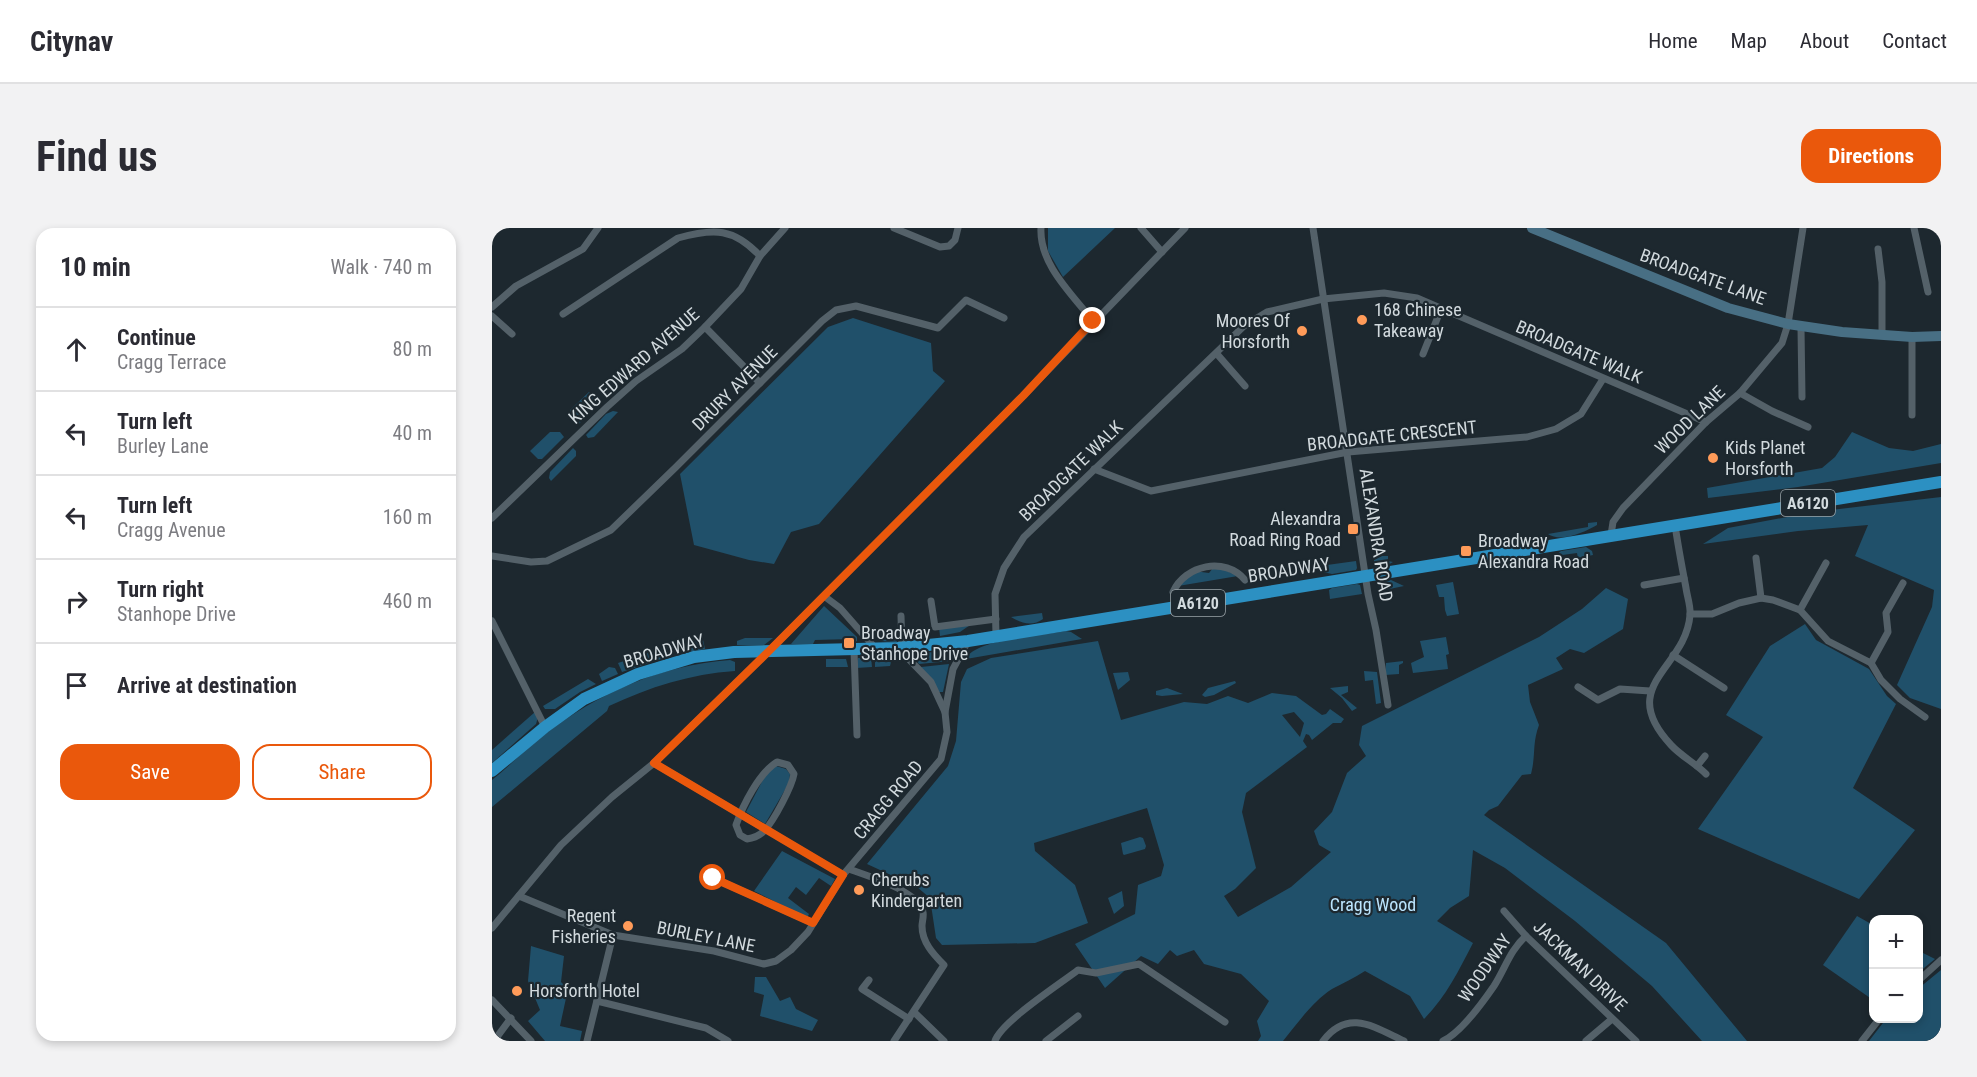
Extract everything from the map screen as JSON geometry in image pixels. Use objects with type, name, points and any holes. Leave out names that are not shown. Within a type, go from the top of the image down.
[{"type":"highway","name":"BROADWAY","points":[[492,771],[545,727],[584,699],[638,674],[694,657],[734,652],[900,648],[968,641],[1941,482]]},
{"type":"street","points":[[492,307],[516,286],[583,249],[598,228]]},
{"type":"street","name":"KING EDWARD AVENUE","points":[[492,518],[607,407],[636,381],[682,349],[705,327],[741,289],[760,256],[785,228]]},
{"type":"street","points":[[894,228],[940,247],[949,246],[956,240],[958,228]]},
{"type":"street","points":[[1041,228],[1040,240],[1049,264],[1093,321]]},
{"type":"street","points":[[1141,228],[1162,252]]},
{"type":"street","points":[[492,928],[561,845],[612,797],[654,763],[769,651],[1023,396],[1185,228]]},
{"type":"street","name":"ALEXANDRA ROAD","points":[[1313,228],[1388,705]]},
{"type":"street","name":"BROADGATE LANE","points":[[1532,228],[1728,308],[1802,328],[1912,338],[1941,336]]},
{"type":"street","name":"WOOD LANE","points":[[1611,535],[1614,522],[1623,508],[1706,422],[1740,393],[1782,343],[1788,324],[1803,228]]},
{"type":"street","points":[[1914,228],[1928,292]]},
{"type":"street","points":[[563,314],[678,238],[698,230],[728,230],[747,240],[760,256]]},
{"type":"street","points":[[1878,249],[1882,282],[1882,335]]},
{"type":"street","name":"BROADGATE WALK","points":[[996,636],[995,594],[1004,567],[1024,537],[1244,326],[1267,312],[1323,299],[1384,293],[1417,298],[1706,422]]},
{"type":"street","name":"DRURY AVENUE","points":[[492,556],[531,562],[547,561],[611,530],[836,310],[856,306],[939,328],[966,300],[1005,318]]},
{"type":"street","points":[[1422,354],[1441,309]]},
{"type":"street","points":[[492,315],[512,334]]},
{"type":"street","points":[[705,327],[760,383]]},
{"type":"street","points":[[1802,328],[1802,397]]},
{"type":"street","points":[[1912,338],[1912,416]]},
{"type":"street","points":[[1216,354],[1245,386]]},
{"type":"street","name":"BROADGATE CRESCENT","points":[[1095,469],[1151,491],[1348,453],[1527,437],[1556,429],[1581,414],[1603,379]]},
{"type":"street","points":[[1740,393],[1808,428]]},
{"type":"street","points":[[1675,525],[1690,614],[1687,628],[1673,655],[1650,691],[1649,701],[1651,713],[1671,746],[1706,774]]},
{"type":"street","points":[[1756,558],[1761,598]]},
{"type":"street","points":[[1800,610],[1826,562]]},
{"type":"street","points":[[1173,592],[1176,585],[1192,570],[1216,566],[1240,574],[1245,580]]},
{"type":"street","points":[[1644,585],[1684,578]]},
{"type":"street","points":[[1871,663],[1888,633],[1886,613],[1903,583]]},
{"type":"street","points":[[824,596],[840,608],[876,649]]},
{"type":"street","points":[[1690,614],[1712,614],[1739,603],[1761,598],[1800,610],[1828,641],[1871,663],[1881,680],[1899,699],[1925,717]]},
{"type":"street","points":[[930,601],[937,644]]},
{"type":"street","points":[[900,648],[902,616]]},
{"type":"street","points":[[935,627],[996,620]]},
{"type":"street","points":[[492,621],[545,727]]},
{"type":"street","name":"CRAGG ROAD","points":[[846,872],[941,759],[946,732],[945,712],[953,669],[968,641]]},
{"type":"street","name":"CRAGG ROAD","points":[[900,648],[932,682],[945,712]]},
{"type":"street","points":[[854,650],[857,735]]},
{"type":"street","points":[[1673,655],[1724,688]]},
{"type":"street","points":[[1578,687],[1598,700],[1620,689],[1650,691]]},
{"type":"street","points":[[1697,766],[1705,756]]},
{"type":"street","points":[[777,762],[788,765],[794,774],[792,783],[765,830],[756,837],[747,839],[740,835],[736,825],[740,813],[766,768],[777,762]]},
{"type":"street","points":[[654,763],[765,830],[846,872],[909,894],[918,901],[923,913],[924,938],[929,948],[944,965],[894,1041]]},
{"type":"street","name":"BURLEY LANE","points":[[519,896],[613,935],[714,951],[764,964],[776,961],[791,950],[808,932],[846,872]]},
{"type":"street","points":[[713,878],[813,923]]},
{"type":"street","name":"JACKMAN DRIVE","points":[[1504,911],[1526,936],[1636,1041]]},
{"type":"street","points":[[586,1041],[613,935]]},
{"type":"street","name":"WOODWAY","points":[[1443,1041],[1450,1038],[1463,1024],[1494,986],[1516,944],[1526,936]]},
{"type":"street","points":[[1923,976],[1941,960]]},
{"type":"street","points":[[995,1041],[1007,1024],[1078,970],[1096,973],[1139,964],[1225,1022]]},
{"type":"street","points":[[869,980],[862,989],[911,1015],[944,1041]]},
{"type":"street","points":[[492,1000],[531,1041]]},
{"type":"street","points":[[597,1001],[706,1028],[728,1041]]},
{"type":"street","points":[[1046,1041],[1078,1016]]},
{"type":"street","points":[[494,1041],[511,1018]]},
{"type":"street","points":[[1586,1041],[1612,1019]]},
{"type":"street","points":[[1323,1041],[1341,1025],[1355,1022],[1372,1025],[1404,1041]]},
{"type":"street","points":[[1862,1041],[1876,1023]]},
{"type":"green space","points":[[1048,228],[1115,228],[1063,277],[1048,251]]},
{"type":"green space","points":[[853,318],[931,343],[933,371],[945,381],[819,524],[791,532],[774,564],[749,560],[694,545],[680,474],[828,327]]},
{"type":"green space","points":[[589,392],[597,399],[597,402],[579,424],[571,421],[570,410]]},
{"type":"green space","points":[[613,411],[618,412],[594,437],[588,438],[586,435],[606,414]]},
{"type":"green space","points":[[550,432],[560,432],[564,437],[542,459],[538,459],[530,451]]},
{"type":"green space","points":[[1852,432],[1889,448],[1913,451],[1941,444],[1941,463],[1798,487],[1708,498],[1707,488],[1822,468],[1835,457]]},
{"type":"green space","points":[[573,448],[576,456],[551,481],[550,472]]},
{"type":"green space","points":[[1941,497],[1941,709],[1910,698],[1897,685],[1932,607],[1934,590],[1855,556],[1868,525],[1798,531],[1703,544],[1728,528],[1814,512]]},
{"type":"green space","points":[[1597,522],[1597,525],[1573,536],[1559,537],[1548,534],[1588,527],[1588,523]]},
{"type":"green space","points":[[1586,547],[1592,551],[1593,555],[1578,558],[1577,553],[1555,556],[1561,551]]},
{"type":"green space","points":[[1388,556],[1388,561],[1393,562],[1386,566],[1374,566],[1374,560]]},
{"type":"green space","points":[[1356,561],[1356,570],[1332,574],[1323,572],[1328,571],[1327,565]]},
{"type":"green space","points":[[1218,567],[1238,576],[1178,586],[1194,571],[1209,573],[1213,568]]},
{"type":"green space","points":[[1391,580],[1404,586],[1380,591],[1378,583]]},
{"type":"green space","points":[[1453,582],[1459,614],[1447,616],[1444,597],[1439,597],[1436,585]]},
{"type":"green space","points":[[1360,585],[1362,594],[1330,599],[1329,590],[1332,588]]},
{"type":"green space","name":"Cragg Wood","points":[[1606,588],[1628,599],[1623,629],[1584,653],[1570,649],[1556,658],[1563,669],[1528,685],[1530,702],[1539,725],[1531,774],[1522,775],[1498,806],[1484,815],[1666,943],[1747,1041],[1702,1041],[1652,986],[1575,921],[1505,868],[1473,850],[1469,896],[1450,908],[1437,921],[1473,943],[1432,1011],[1424,1019],[1410,996],[1365,971],[1325,994],[1283,1041],[1258,1041],[1261,1036],[1257,1021],[1269,1001],[1241,974],[1204,964],[1194,950],[1177,956],[1170,950],[1158,964],[1141,956],[1105,988],[1075,944],[1135,914],[1138,885],[1161,876],[1164,865],[1147,808],[1034,843],[1035,851],[1075,885],[1088,923],[1035,943],[942,945],[936,938],[930,898],[917,887],[867,864],[948,766],[956,741],[961,682],[967,669],[991,658],[1098,641],[1121,720],[1184,702],[1207,704],[1228,696],[1248,703],[1272,693],[1296,696],[1322,715],[1330,709],[1344,719],[1341,723],[1333,723],[1312,740],[1306,734],[1303,741],[1307,747],[1246,793],[1242,812],[1256,868],[1235,889],[1224,896],[1238,917],[1291,887],[1331,852],[1319,845],[1314,831],[1332,812],[1347,773],[1366,756],[1359,745],[1362,726],[1539,637],[1582,609]],"holes":[[[1294,712],[1304,723],[1300,737],[1282,715]]]},
{"type":"green space","points":[[824,606],[857,637],[857,641],[853,643],[852,639],[815,640],[813,644],[791,644]]},
{"type":"green space","points":[[1042,613],[1043,619],[1031,623],[1011,617]]},
{"type":"green space","points":[[973,623],[960,632],[940,636],[939,627]]},
{"type":"green space","points":[[1805,624],[1816,640],[1869,669],[1887,696],[1896,704],[1853,788],[1915,830],[1859,899],[1698,829],[1763,737],[1726,715],[1770,646]]},
{"type":"green space","points":[[928,629],[929,637],[912,639],[911,631]]},
{"type":"green space","points":[[1066,631],[1082,639],[966,659],[972,652],[996,642]]},
{"type":"green space","points":[[899,632],[897,642],[880,641],[876,633]]},
{"type":"green space","points":[[1446,637],[1449,654],[1446,655],[1448,669],[1413,673],[1411,663],[1424,657],[1420,641]]},
{"type":"green space","points":[[745,638],[773,638],[764,645],[737,645],[737,641]]},
{"type":"green space","points":[[703,640],[705,649],[683,653],[679,648],[688,642]]},
{"type":"green space","points":[[663,648],[667,657],[622,672],[618,663]]},
{"type":"green space","points":[[951,651],[954,657],[951,661],[919,664],[914,657],[920,653]]},
{"type":"green space","points":[[871,657],[872,667],[856,668],[858,658]]},
{"type":"green space","points":[[875,657],[888,657],[891,662],[890,666],[875,667]]},
{"type":"green space","points":[[826,659],[846,659],[848,667],[826,667]]},
{"type":"green space","points":[[730,660],[735,662],[735,671],[670,682],[609,706],[607,711],[492,807],[492,780],[537,740],[586,706],[608,694],[655,675],[704,663]]},
{"type":"green space","points":[[1403,661],[1399,665],[1399,674],[1385,675],[1386,663]]},
{"type":"green space","points":[[949,664],[943,692],[939,692],[921,667]]},
{"type":"green space","points":[[609,667],[615,668],[618,674],[602,681],[599,674]]},
{"type":"green space","points":[[1364,671],[1377,672],[1381,703],[1376,704],[1373,680],[1365,681]]},
{"type":"green space","points":[[1128,672],[1130,680],[1118,690],[1113,673]]},
{"type":"green space","points":[[588,679],[596,684],[555,709],[545,709],[543,706]]},
{"type":"green space","points":[[1235,681],[1236,683],[1214,695],[1205,697],[1202,695],[1208,688]]},
{"type":"green space","points":[[1348,686],[1348,692],[1341,695],[1357,708],[1352,711],[1330,688]]},
{"type":"green space","points":[[1167,688],[1183,694],[1156,695],[1156,691]]},
{"type":"green space","points":[[535,712],[538,717],[536,724],[492,763],[492,750]]},
{"type":"green space","points":[[776,766],[786,769],[790,774],[789,783],[765,824],[746,812],[768,770]]},
{"type":"green space","points":[[1143,838],[1145,849],[1124,855],[1121,843]]},
{"type":"green space","points":[[782,851],[835,879],[831,886],[819,878],[806,895],[796,887],[788,898],[809,914],[807,918],[754,891]]},
{"type":"green space","points":[[1122,891],[1124,906],[1114,914],[1108,898]]},
{"type":"green space","points":[[1857,916],[1869,923],[1869,997],[1823,965]]},
{"type":"green space","points":[[531,946],[564,956],[561,982],[568,989],[560,1026],[582,1031],[580,1041],[545,1041],[528,1021],[540,1010],[528,981]]},
{"type":"green space","points":[[1923,953],[1935,959],[1923,969]]},
{"type":"green space","points":[[1941,970],[1941,1041],[1869,1041],[1883,1023],[1923,1023],[1923,985]]},
{"type":"green space","points":[[755,977],[766,977],[780,1001],[790,997],[796,1009],[818,1020],[812,1031],[760,1016],[764,995],[754,992]]},
{"type":"place","name":"168 Chinese Takeaway","points":[[1362,320]]},
{"type":"place","name":"Moores Of Horsforth","points":[[1302,331]]},
{"type":"place","name":"Kids Planet Horsforth","points":[[1713,458]]},
{"type":"place","name":"Alexandra Road Ring Road","points":[[1353,529]]},
{"type":"place","name":"Broadway Alexandra Road","points":[[1466,551]]},
{"type":"place","name":"Broadway Stanhope Drive","points":[[849,643]]},
{"type":"place","name":"Cherubs Kindergarten","points":[[859,890]]},
{"type":"place","name":"Regent Fisheries","points":[[628,926]]},
{"type":"place","name":"Horsforth Hotel","points":[[517,991]]},
{"type":"route","points":[[713,878],[813,923],[843,875],[654,763],[1023,396],[1093,321]]}]
